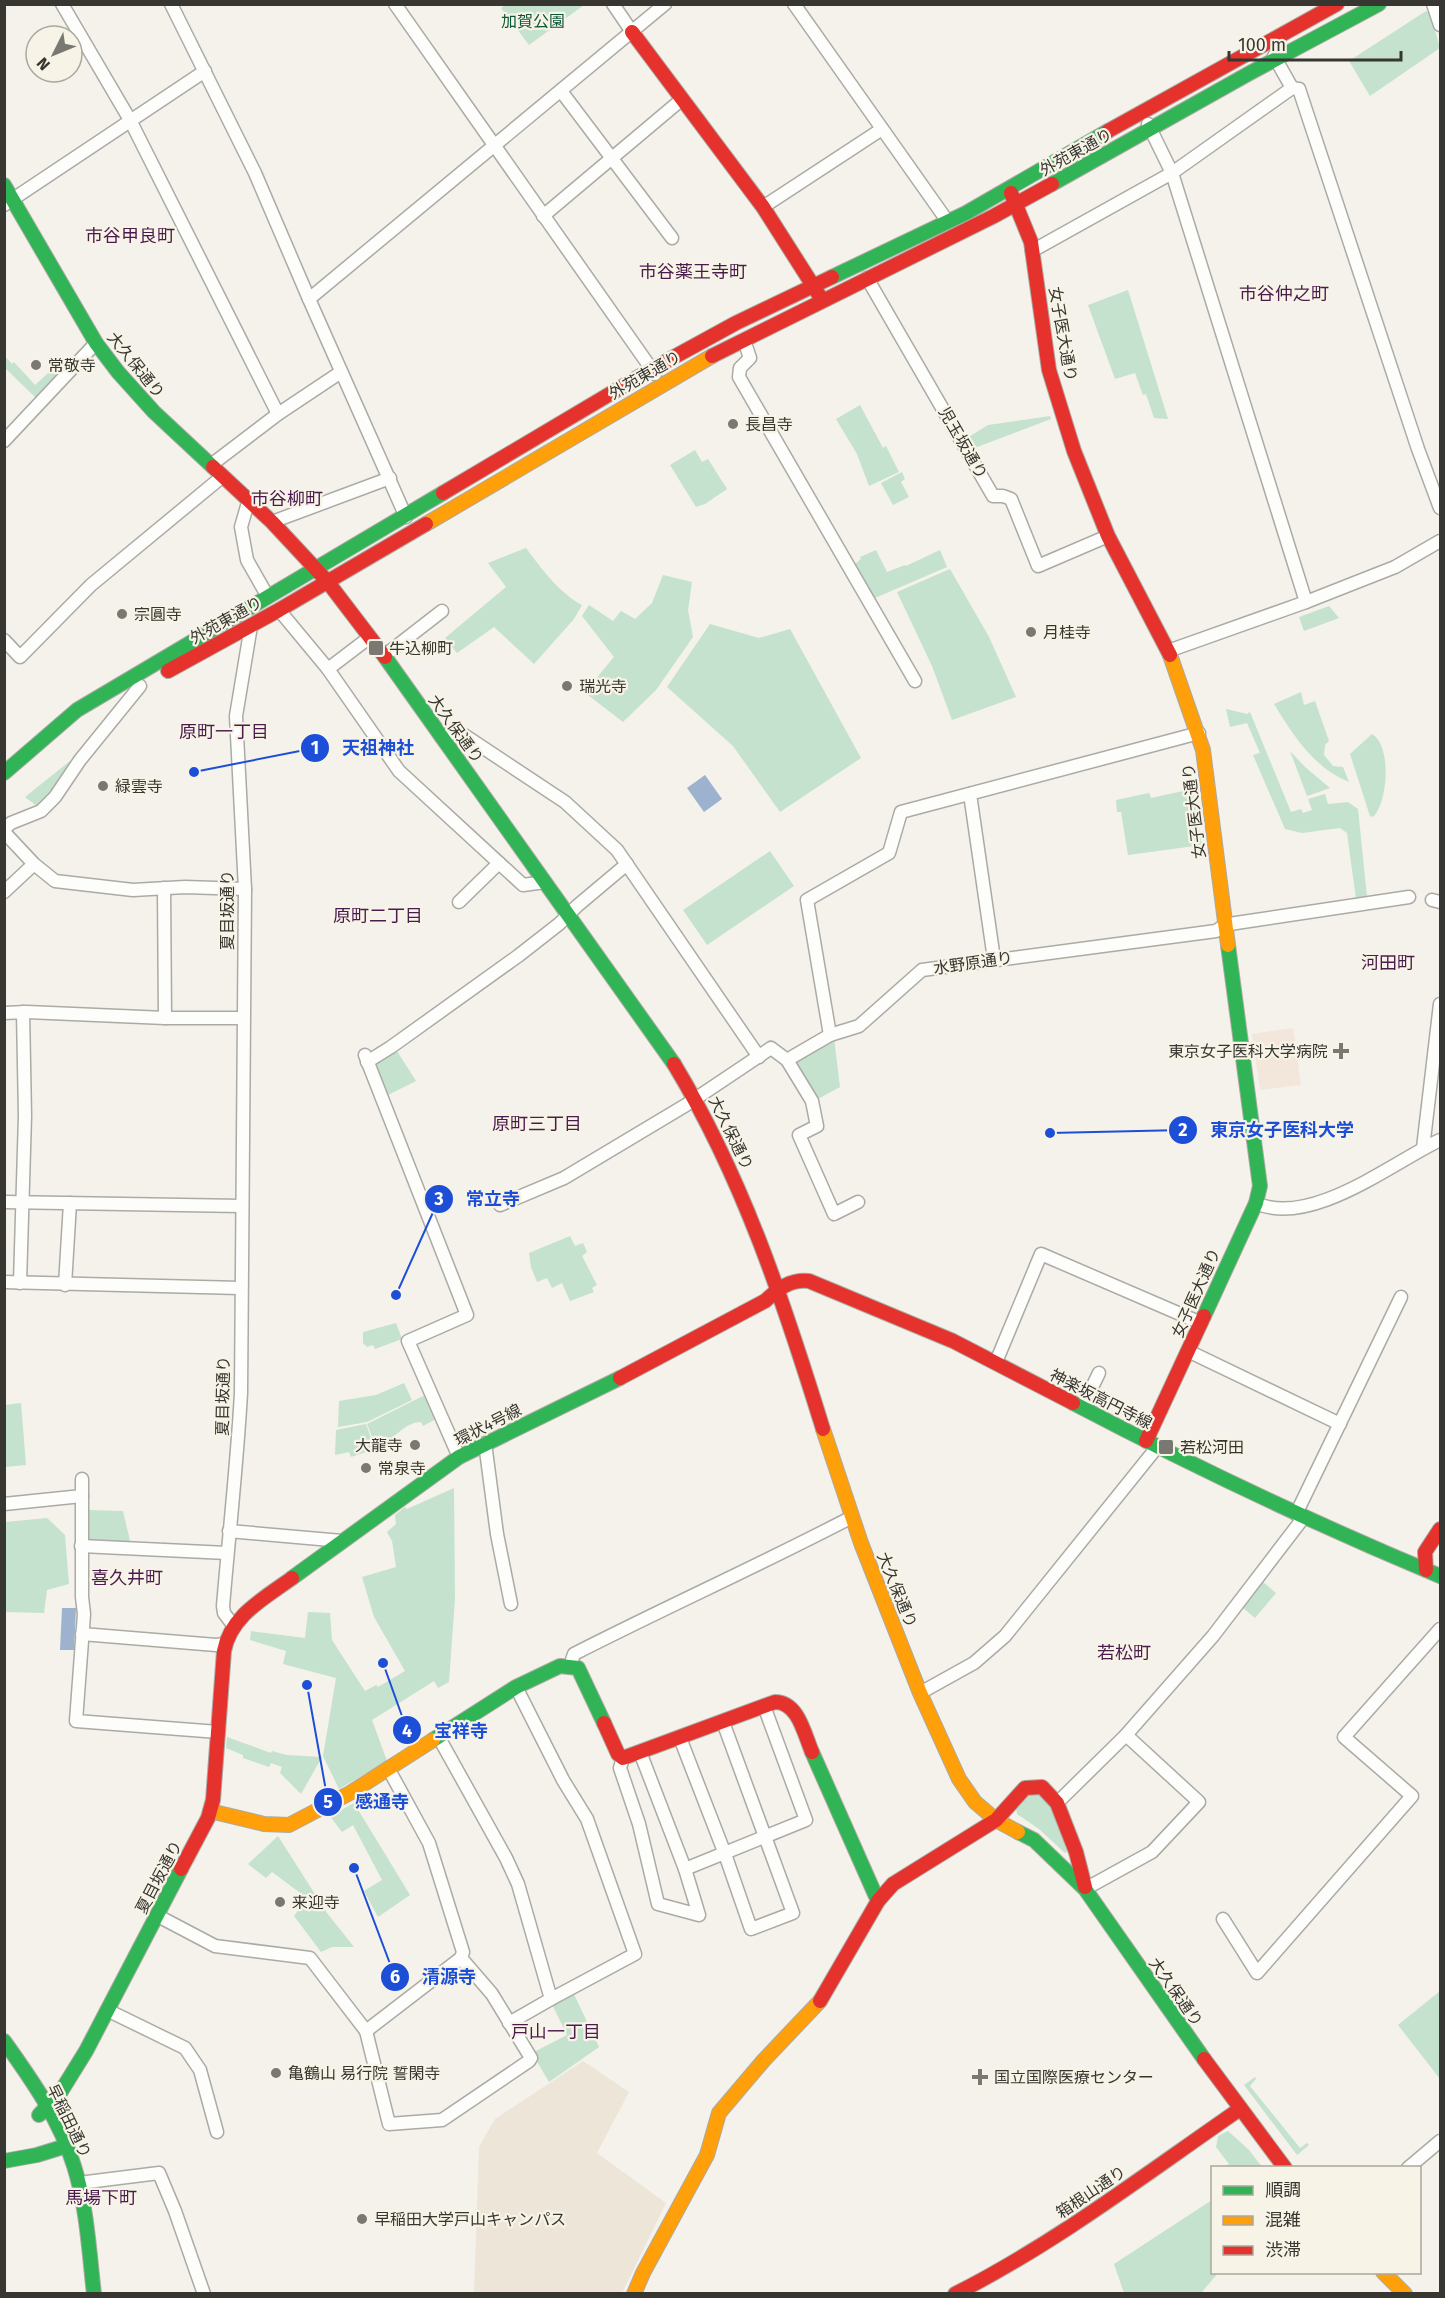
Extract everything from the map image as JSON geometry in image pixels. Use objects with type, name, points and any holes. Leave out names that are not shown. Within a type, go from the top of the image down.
[{"type":"main road","name":"外苑東通り","points":[[4,773],[77,710],[406,517],[652,369],[736,323],[948,222],[1337,4]]},
{"type":"main road","name":"外苑東通り","points":[[77,710],[140,686],[251,626],[662,384],[822,300],[1016,204],[1242,77],[1379,4]]},
{"type":"main road","points":[[632,32],[763,207],[822,300]]},
{"type":"main road","name":"大久保通り","points":[[4,185],[9,202],[96,343],[118,372],[154,412],[249,499],[327,581],[384,656],[630,999],[696,1099],[737,1183],[778,1289],[852,1517],[920,1693],[959,1779],[975,1802],[996,1820],[1035,1840],[1085,1889],[1177,2024],[1283,2166]]},
{"type":"main road","name":"女子医大通り","points":[[1008,188],[1028,232],[1049,370],[1074,451],[1108,536],[1168,651],[1199,733],[1260,1186],[1256,1203],[1188,1351],[1152,1443]]},
{"type":"main road","name":"神楽坂高円寺線","points":[[778,1289],[800,1279],[809,1281],[919,1325],[1300,1515],[1440,1576]]},
{"type":"main road","name":"環状4号線","points":[[233,1625],[251,1608],[459,1457],[623,1377],[765,1301],[778,1289]]},
{"type":"main road","points":[[1426,1570],[1425,1552],[1440,1529]]},
{"type":"main road","points":[[1426,1570],[1439,1557]]},
{"type":"main road","name":"夏目坂通り","points":[[44,2111],[68,2080],[107,2010],[158,1916],[210,1811],[213,1800],[225,1644],[233,1625]]},
{"type":"main road","points":[[210,1811],[284,1827],[341,1798],[516,1687],[560,1666],[570,1666],[578,1668],[618,1755],[622,1758],[775,1702],[784,1702],[794,1710],[878,1901]]},
{"type":"main road","points":[[634,2294],[642,2273],[707,2155],[719,2113],[764,2060],[822,1999],[878,1901],[893,1884],[996,1820],[1025,1788],[1033,1786],[1042,1787],[1057,1803],[1076,1852],[1085,1889]]},
{"type":"main road","name":"早稲田通り","points":[[4,2042],[44,2111],[79,2183],[94,2294]]},
{"type":"main road","name":"早稲田通り","points":[[4,2062],[44,2111]]},
{"type":"main road","name":"箱根山通り","points":[[956,2294],[991,2277],[1041,2246],[1240,2109]]},
{"type":"main road","points":[[4,2161],[61,2148]]},
{"type":"main road","name":"早稲田通り","points":[[61,2148],[82,2294]]},
{"type":"main road","points":[[1385,2274],[1405,2294]]},
{"type":"street","points":[[62,4],[130,120],[278,414]]},
{"type":"street","points":[[171,4],[255,172],[406,517]]},
{"type":"street","points":[[395,4],[662,384]]},
{"type":"street","points":[[613,4],[632,32]]},
{"type":"street","points":[[309,299],[665,4]]},
{"type":"street","points":[[794,4],[948,222]]},
{"type":"street","points":[[1433,4],[1440,25]]},
{"type":"street","points":[[1266,43],[1292,88]]},
{"type":"street","points":[[9,202],[205,71]]},
{"type":"street","points":[[1032,251],[1172,173],[1292,88],[1299,89],[1440,508]]},
{"type":"street","points":[[561,91],[672,238]]},
{"type":"street","points":[[543,216],[681,100]]},
{"type":"street","points":[[1142,112],[1172,173],[1306,602]]},
{"type":"street","points":[[763,207],[882,129]]},
{"type":"street","name":"児玉坂通り","points":[[867,278],[993,496],[1011,499],[1038,566],[1108,536]]},
{"type":"street","points":[[744,340],[750,358],[740,368],[739,377],[915,681]]},
{"type":"street","points":[[4,441],[96,343]]},
{"type":"street","points":[[211,465],[278,414],[341,372]]},
{"type":"street","points":[[4,640],[21,660],[91,585],[223,476]]},
{"type":"street","points":[[272,522],[390,478]]},
{"type":"street","points":[[249,499],[241,527],[247,560],[268,597]]},
{"type":"street","points":[[1168,651],[1306,602],[1395,567],[1440,541]]},
{"type":"street","points":[[279,610],[328,669],[399,771],[523,885],[545,882]]},
{"type":"street","points":[[384,656],[442,611]]},
{"type":"street","name":"夏目坂通り","points":[[233,1625],[224,1613],[223,1606],[240,1403],[245,889],[236,716],[251,626]]},
{"type":"street","points":[[328,669],[369,638]]},
{"type":"street","points":[[140,686],[55,797],[41,811],[11,823],[4,830],[34,864],[55,881],[133,890],[186,887],[245,889]]},
{"type":"street","points":[[441,737],[456,732],[461,733],[565,802],[617,850],[759,1056]]},
{"type":"street","points":[[830,1035],[807,900],[889,853],[902,812],[1199,733]]},
{"type":"street","points":[[970,794],[994,959]]},
{"type":"street","points":[[4,892],[34,864]]},
{"type":"street","points":[[459,902],[499,864]]},
{"type":"street","points":[[459,1457],[408,1341],[467,1315],[366,1059],[391,1047],[518,956],[627,864]]},
{"type":"street","points":[[164,888],[165,1018]]},
{"type":"street","name":"水野原通り","points":[[787,1060],[830,1035],[859,1026],[922,970],[1216,931],[1225,925],[1409,897]]},
{"type":"street","points":[[1424,1148],[1440,1004]]},
{"type":"street","points":[[20,1283],[25,1116],[23,1012]]},
{"type":"street","points":[[4,1013],[243,1018]]},
{"type":"street","points":[[500,1205],[564,1178],[696,1099],[771,1048],[787,1060],[812,1101],[817,1126],[799,1135],[834,1214],[858,1203]]},
{"type":"street","points":[[1256,1203],[1278,1209],[1319,1203],[1350,1190],[1440,1140]]},
{"type":"street","points":[[4,1202],[241,1206]]},
{"type":"street","points":[[65,1285],[70,1203]]},
{"type":"street","points":[[996,1362],[1041,1254],[1201,1323]]},
{"type":"street","points":[[4,1282],[240,1288]]},
{"type":"street","points":[[1057,1803],[1126,1735],[1213,1636],[1300,1515],[1340,1424],[1401,1297]]},
{"type":"street","points":[[1188,1351],[1340,1424]]},
{"type":"street","points":[[1082,1408],[1099,1373]]},
{"type":"street","points":[[484,1443],[497,1534],[511,1604]]},
{"type":"street","points":[[920,1693],[974,1663],[1005,1636],[1152,1443]]},
{"type":"street","points":[[82,1479],[81,1545],[84,1614],[76,1721],[218,1732]]},
{"type":"street","points":[[4,1504],[82,1496]]},
{"type":"street","points":[[570,1666],[574,1654],[640,1620],[767,1561],[852,1517]]},
{"type":"street","points":[[229,1531],[342,1541]]},
{"type":"street","points":[[81,1545],[227,1553]]},
{"type":"street","points":[[1223,1919],[1257,1973],[1412,1796],[1344,1737],[1440,1629]]},
{"type":"street","points":[[82,1634],[225,1644]]},
{"type":"street","points":[[509,2023],[635,1953],[587,1819],[563,1780],[516,1687]]},
{"type":"street","points":[[685,1869],[806,1820],[764,1706]]},
{"type":"street","points":[[680,1738],[751,1929],[793,1913],[723,1722]]},
{"type":"street","points":[[1085,1889],[1152,1852],[1199,1802],[1126,1735]]},
{"type":"street","points":[[438,1736],[506,1858],[518,1884],[551,1999]]},
{"type":"street","points":[[622,1758],[620,1768],[639,1824],[658,1904],[699,1915],[685,1869],[640,1752]]},
{"type":"street","points":[[366,2031],[461,1958],[463,1952],[429,1843],[388,1768]]},
{"type":"street","points":[[158,1916],[215,1946],[310,1958],[366,2031],[389,2124],[442,2120],[530,2061],[531,2058],[492,1994],[461,1958]]},
{"type":"street","points":[[107,2010],[185,2048],[200,2070],[217,2133]]},
{"type":"street","points":[[1410,2166],[1440,2141]]},
{"type":"street","points":[[79,2183],[159,2173],[204,2294]]},
{"type":"shaded area","points":[[1293,1028],[1301,1085],[1260,1090],[1252,1034]]},
{"type":"shaded area","points":[[583,2061],[629,2092],[597,2153],[666,2203],[622,2293],[474,2293],[479,2147],[495,2119]]},
{"type":"green space","name":"加賀公園","points":[[505,5],[584,5],[529,45],[501,8]]},
{"type":"green space","points":[[1426,11],[1430,13],[1440,48],[1370,96],[1349,61]]},
{"type":"green space","points":[[1128,290],[1168,419],[1154,418],[1146,394],[1143,395],[1135,373],[1115,379],[1088,305]]},
{"type":"green space","points":[[4,355],[12,364],[14,362],[35,385],[65,358],[69,363],[36,398],[5,368]]},
{"type":"green space","points":[[860,405],[883,448],[886,446],[899,472],[869,486],[857,454],[836,419]]},
{"type":"green space","points":[[1050,416],[1051,419],[972,449],[967,438],[988,425]]},
{"type":"green space","points":[[695,450],[702,462],[708,459],[727,489],[705,504],[696,507],[670,465]]},
{"type":"green space","points":[[902,472],[905,479],[901,482],[909,497],[893,505],[881,483]]},
{"type":"green space","points":[[526,548],[558,587],[582,605],[574,619],[534,664],[494,627],[457,653],[445,638],[506,587],[488,563]]},
{"type":"green space","points":[[876,550],[887,572],[940,550],[947,567],[875,598],[855,564],[861,559],[860,557]]},
{"type":"green space","points":[[950,569],[989,637],[1016,697],[952,720],[932,666],[897,592]]},
{"type":"green space","points":[[663,575],[692,582],[688,610],[693,637],[656,690],[623,722],[588,695],[599,675],[614,657],[582,616],[589,605],[613,621],[621,611],[635,619],[652,603]]},
{"type":"green space","points":[[1329,606],[1339,618],[1304,631],[1299,617]]},
{"type":"green space","points":[[710,624],[759,638],[790,629],[861,758],[780,812],[733,746],[667,687]]},
{"type":"green space","points":[[1301,692],[1304,705],[1315,701],[1329,741],[1325,745],[1324,755],[1333,766],[1343,767],[1349,782],[1325,768],[1315,759],[1297,739],[1274,704]]},
{"type":"green space","points":[[1226,709],[1247,714],[1250,712],[1291,812],[1301,809],[1303,813],[1312,810],[1308,799],[1325,794],[1328,804],[1348,802],[1358,809],[1367,897],[1356,899],[1347,833],[1340,828],[1302,833],[1285,829],[1253,755],[1260,753],[1247,723],[1230,727]]},
{"type":"green space","points":[[1372,734],[1383,750],[1386,774],[1382,799],[1373,817],[1370,816],[1350,754]]},
{"type":"green space","points":[[1290,751],[1305,767],[1330,788],[1307,796]]},
{"type":"green space","points":[[70,761],[74,765],[38,807],[25,797]]},
{"type":"green space","points":[[1192,789],[1202,845],[1128,855],[1121,812],[1117,812],[1116,800],[1149,793],[1151,798]]},
{"type":"green space","points":[[770,851],[794,886],[707,945],[683,910]]},
{"type":"green space","points":[[834,1038],[840,1087],[818,1099],[796,1069],[797,1060]]},
{"type":"green space","points":[[395,1048],[416,1081],[384,1097],[371,1064]]},
{"type":"green space","points":[[570,1236],[575,1246],[583,1243],[587,1252],[582,1256],[597,1285],[592,1288],[594,1292],[570,1301],[562,1283],[552,1288],[547,1278],[537,1282],[529,1253]]},
{"type":"green space","points":[[396,1323],[402,1339],[375,1349],[373,1345],[367,1347],[363,1343],[363,1332]]},
{"type":"green space","points":[[404,1383],[412,1400],[367,1422],[338,1427],[339,1401],[376,1395]]},
{"type":"green space","points":[[427,1394],[438,1418],[423,1426],[421,1422],[409,1425],[377,1449],[367,1424]]},
{"type":"green space","points":[[21,1403],[26,1465],[5,1467],[5,1405]]},
{"type":"green space","points":[[366,1424],[375,1449],[351,1457],[349,1452],[335,1455],[336,1430]]},
{"type":"green space","points":[[454,1488],[455,1599],[449,1682],[438,1688],[434,1681],[372,1720],[387,1761],[339,1789],[323,1756],[336,1678],[283,1664],[286,1651],[250,1640],[251,1631],[305,1638],[308,1612],[330,1613],[332,1640],[365,1691],[376,1685],[378,1687],[405,1671],[374,1617],[362,1577],[396,1567],[392,1541],[387,1532],[396,1524],[395,1515],[405,1507],[407,1509]]},
{"type":"green space","points":[[87,1510],[123,1511],[131,1545],[86,1541]]},
{"type":"green space","points":[[47,1518],[65,1535],[69,1584],[47,1590],[44,1613],[5,1612],[5,1522]]},
{"type":"green space","points":[[1263,1582],[1276,1593],[1255,1618],[1243,1608]]},
{"type":"green space","points":[[227,1737],[271,1753],[272,1751],[287,1755],[322,1757],[301,1794],[280,1773],[282,1767],[271,1763],[269,1767],[243,1758],[243,1755],[226,1748]]},
{"type":"green space","points":[[1030,1793],[1039,1793],[1045,1799],[1056,1820],[1067,1852],[1065,1853],[1039,1829],[1017,1814],[1016,1806]]},
{"type":"green space","points":[[354,1803],[410,1895],[378,1917],[364,1891],[382,1880],[353,1825],[342,1832],[330,1816]]},
{"type":"green space","points":[[278,1836],[327,1913],[354,1947],[332,1947],[321,1952],[294,1916],[307,1898],[272,1872],[266,1878],[248,1864]]},
{"type":"green space","points":[[572,1990],[599,2047],[549,2082],[532,2053],[567,2035],[551,2002]]},
{"type":"green space","points":[[1440,1991],[1440,2079],[1398,2025]]},
{"type":"green space","points":[[1255,2077],[1256,2079],[1250,2086],[1300,2148],[1307,2143],[1309,2145],[1297,2155],[1244,2085]]},
{"type":"green space","points":[[1228,2131],[1249,2150],[1261,2166],[1226,2166],[1229,2164],[1216,2147],[1218,2136]]},
{"type":"green space","points":[[1211,2201],[1211,2274],[1217,2274],[1201,2293],[1124,2293],[1114,2264]]},
{"type":"water","points":[[705,775],[722,799],[704,812],[687,788]]},
{"type":"water","points":[[62,1608],[76,1608],[74,1650],[60,1650]]},
{"type":"traffic: fast","points":[[1052,184],[1248,74],[1379,4]]},
{"type":"traffic: fast","points":[[832,277],[966,213],[1108,131]]},
{"type":"traffic: fast","points":[[4,185],[96,343],[118,372],[154,412],[213,467]]},
{"type":"traffic: fast","points":[[4,773],[77,710],[443,493]]},
{"type":"traffic: fast","points":[[385,657],[674,1064]]},
{"type":"traffic: fast","points":[[1204,1316],[1256,1203],[1260,1186],[1228,945]]},
{"type":"traffic: fast","points":[[292,1578],[459,1457],[620,1378]]},
{"type":"traffic: fast","points":[[1073,1403],[1255,1494],[1440,1576]]},
{"type":"traffic: fast","points":[[433,1740],[516,1687],[560,1666],[578,1668],[604,1723]]},
{"type":"traffic: fast","points":[[812,1752],[878,1901]]},
{"type":"traffic: fast","points":[[1018,1832],[1034,1840],[1085,1889],[1204,2059]]},
{"type":"traffic: fast","points":[[39,2115],[60,2093],[86,2051],[181,1869]]},
{"type":"traffic: fast","points":[[4,2041],[44,2101],[68,2149],[82,2197],[94,2294]]},
{"type":"traffic: fast","points":[[4,2161],[37,2155],[66,2146]]},
{"type":"traffic: slow","points":[[426,524],[712,356]]},
{"type":"traffic: slow","points":[[1170,655],[1203,750],[1228,945]]},
{"type":"traffic: slow","points":[[823,1429],[861,1543],[920,1693],[959,1779],[975,1802],[996,1820],[1018,1832]]},
{"type":"traffic: slow","points":[[210,1811],[264,1824],[289,1825],[350,1793],[433,1740]]},
{"type":"traffic: slow","points":[[634,2294],[707,2155],[719,2113],[764,2060],[820,2001]]},
{"type":"traffic: slow","points":[[1385,2274],[1405,2294]]},
{"type":"traffic: jam","points":[[1108,131],[1337,4]]},
{"type":"traffic: jam","points":[[632,32],[763,207],[819,295]]},
{"type":"traffic: jam","points":[[712,356],[994,216],[1052,184]]},
{"type":"traffic: jam","points":[[1011,193],[1031,242],[1049,370],[1074,451],[1108,536],[1170,655]]},
{"type":"traffic: jam","points":[[443,493],[652,369],[736,323],[832,277]]},
{"type":"traffic: jam","points":[[213,467],[272,522],[327,581],[385,657]]},
{"type":"traffic: jam","points":[[168,671],[279,610],[426,524]]},
{"type":"traffic: jam","points":[[674,1064],[721,1151],[760,1242],[823,1429]]},
{"type":"traffic: jam","points":[[620,1378],[765,1301],[785,1286],[809,1281],[953,1341],[1073,1403]]},
{"type":"traffic: jam","points":[[1146,1441],[1204,1316]]},
{"type":"traffic: jam","points":[[1426,1570],[1425,1552],[1440,1529]]},
{"type":"traffic: jam","points":[[181,1869],[208,1818],[213,1800],[224,1651],[228,1638],[241,1617],[260,1600],[292,1578]]},
{"type":"traffic: jam","points":[[604,1723],[618,1754],[623,1758],[775,1702],[783,1703],[795,1713],[812,1752]]},
{"type":"traffic: jam","points":[[820,2001],[878,1901],[893,1884],[996,1820],[1025,1788],[1042,1787],[1057,1803],[1076,1852],[1085,1887]]},
{"type":"traffic: jam","points":[[1204,2059],[1284,2166]]},
{"type":"traffic: jam","points":[[955,2294],[1065,2230],[1240,2109]]},
{"type":"place","name":"常敬寺","points":[[36,365]]},
{"type":"place","name":"長昌寺","points":[[733,424]]},
{"type":"place","name":"宗圓寺","points":[[122,614]]},
{"type":"place","name":"月桂寺","points":[[1031,632]]},
{"type":"place","name":"牛込柳町","points":[[376,648]]},
{"type":"place","name":"瑞光寺","points":[[567,686]]},
{"type":"place","name":"天祖神社","points":[[194,772]]},
{"type":"place","name":"緑雲寺","points":[[103,786]]},
{"type":"place","name":"東京女子医科大学病院","points":[[1341,1051]]},
{"type":"place","name":"東京女子医科大学","points":[[1050,1133]]},
{"type":"place","name":"常立寺","points":[[396,1295]]},
{"type":"place","name":"大龍寺","points":[[415,1445]]},
{"type":"place","name":"若松河田","points":[[1166,1447]]},
{"type":"place","name":"常泉寺","points":[[366,1468]]},
{"type":"place","name":"宝祥寺","points":[[383,1663]]},
{"type":"place","name":"感通寺","points":[[307,1685]]},
{"type":"place","name":"清源寺","points":[[354,1868]]},
{"type":"place","name":"来迎寺","points":[[280,1902]]},
{"type":"place","name":"亀鶴山 易行院 誓閑寺","points":[[276,2073]]},
{"type":"place","name":"国立国際医療センター","points":[[980,2077]]},
{"type":"place","name":"早稲田大学戸山キャンパス","points":[[362,2219]]},
{"type":"district","name":"市谷甲良町","points":[[130,236]]},
{"type":"district","name":"市谷薬王寺町","points":[[693,272]]},
{"type":"district","name":"市谷仲之町","points":[[1284,294]]},
{"type":"district","name":"市谷柳町","points":[[287,499]]},
{"type":"district","name":"原町一丁目","points":[[224,732]]},
{"type":"district","name":"原町二丁目","points":[[378,916]]},
{"type":"district","name":"河田町","points":[[1388,963]]},
{"type":"district","name":"原町三丁目","points":[[537,1124]]},
{"type":"district","name":"喜久井町","points":[[127,1578]]},
{"type":"district","name":"若松町","points":[[1124,1653]]},
{"type":"district","name":"戸山一丁目","points":[[556,2032]]},
{"type":"district","name":"馬場下町","points":[[101,2198]]}]
